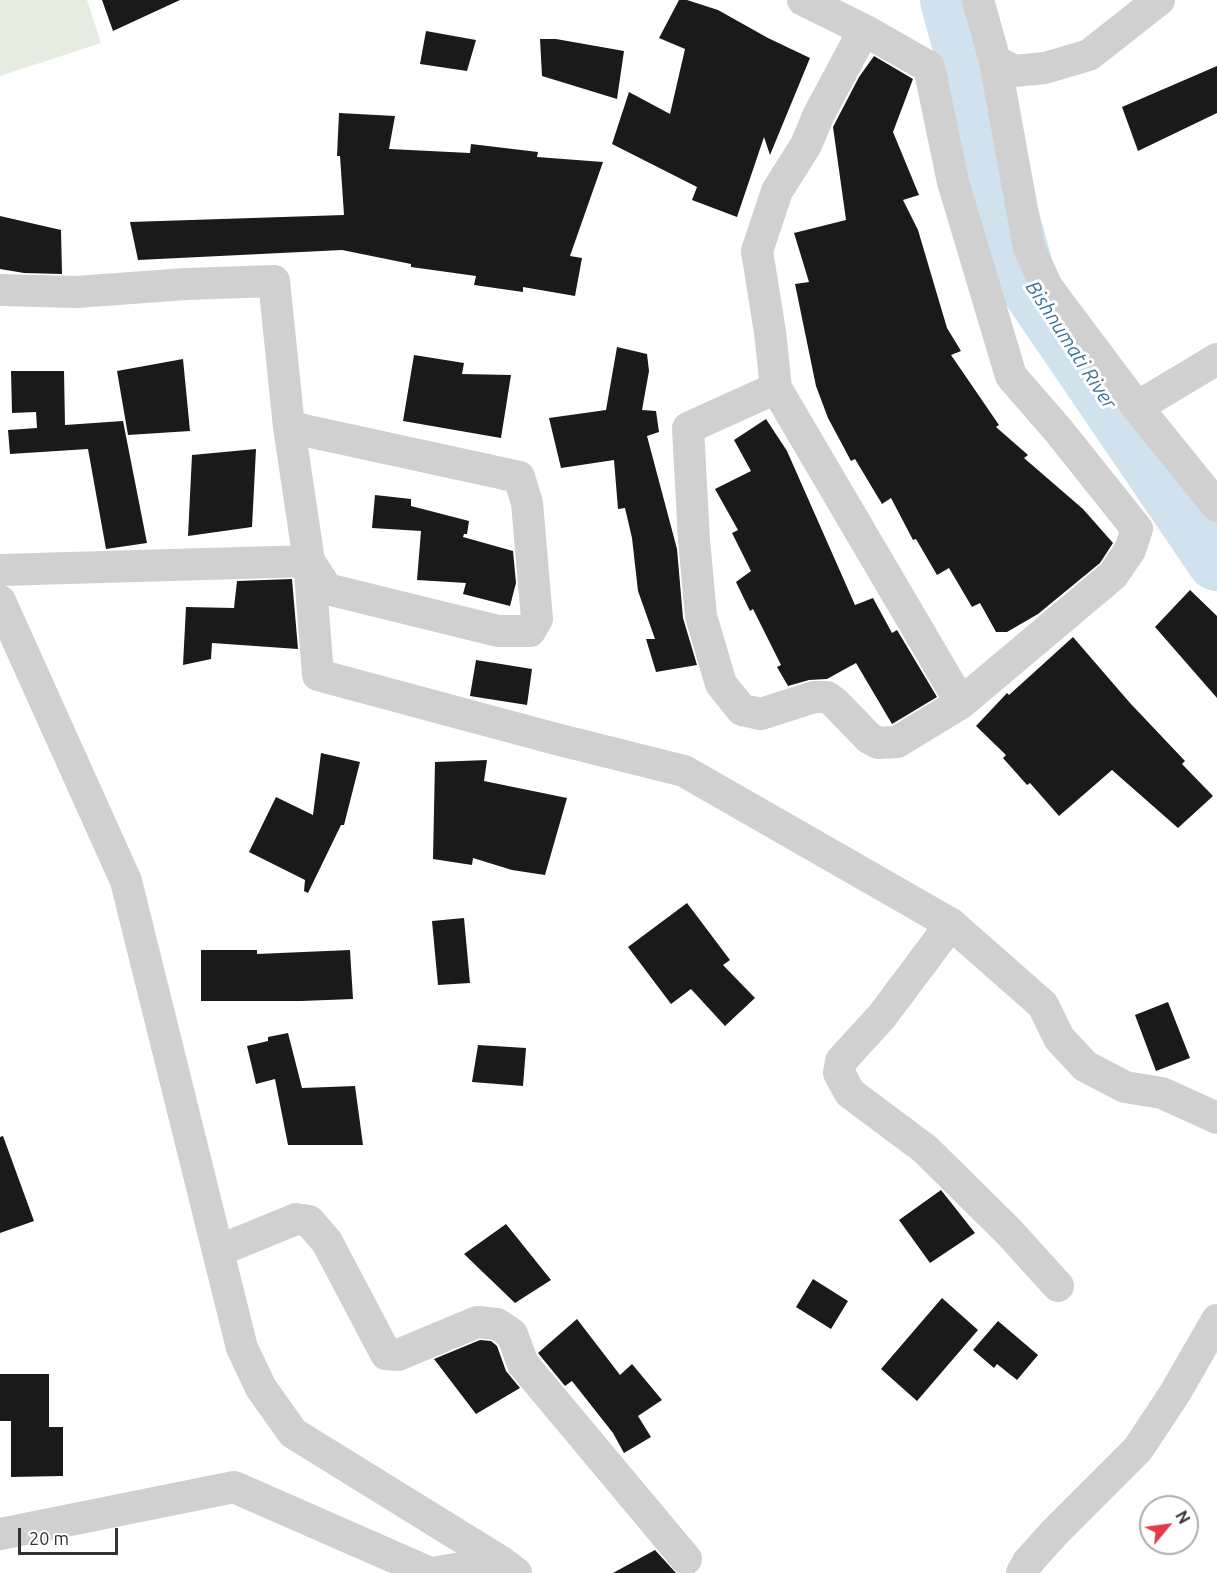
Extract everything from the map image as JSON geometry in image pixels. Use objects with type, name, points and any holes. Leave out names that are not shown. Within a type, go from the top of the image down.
[{"type":"street","points":[[776,388],[688,428],[700,616],[721,684],[742,710],[761,714],[814,698],[827,697],[868,738],[878,743],[897,742],[961,703],[1113,575],[1130,550],[1137,529],[1058,430],[1011,376],[953,182],[929,67],[864,30],[803,0]]},
{"type":"street","points":[[978,0],[995,61],[1029,248],[1038,268],[1047,287],[1137,407],[1217,506]]},
{"type":"street","points":[[995,61],[1014,70],[1045,68],[1089,55],[1159,0]]},
{"type":"street","points":[[864,30],[819,114],[806,145],[777,191],[757,251],[776,388],[961,703]]},
{"type":"street","points":[[0,290],[76,292],[186,284],[274,282],[289,427],[309,561],[318,675],[684,771],[951,924],[1043,1005],[1059,1038],[1085,1066],[1125,1087],[1162,1093],[1217,1118]]},
{"type":"street","points":[[1137,407],[1217,359]]},
{"type":"street","points":[[289,427],[519,477],[527,503],[537,619],[530,631],[498,631],[327,589],[309,561]]},
{"type":"street","points":[[0,570],[309,561]]},
{"type":"street","points":[[0,601],[126,881],[242,1348],[261,1388],[293,1433],[508,1567]]},
{"type":"street","points":[[951,924],[882,1016],[841,1061],[838,1073],[849,1093],[925,1149],[1009,1232],[1058,1286]]},
{"type":"street","points":[[218,1251],[296,1219],[309,1221],[327,1242],[386,1354],[398,1354],[477,1322],[497,1324],[512,1334],[523,1364],[686,1559]]},
{"type":"street","points":[[1022,1573],[1028,1562],[1048,1540],[1138,1449],[1175,1393],[1217,1320]]},
{"type":"street","points":[[0,1534],[234,1487],[431,1573],[508,1567]]},
{"type":"shaded area","points":[[0,0],[87,0],[101,43],[0,76]]},
{"type":"building","points":[[102,0],[180,0],[113,31]]},
{"type":"building","points":[[679,0],[687,0],[718,10],[810,58],[770,155],[764,137],[737,217],[692,200],[697,187],[612,144],[629,92],[670,114],[685,49],[659,38]]},
{"type":"building","points":[[426,31],[476,40],[467,71],[420,64]]},
{"type":"building","points":[[540,39],[556,39],[624,51],[617,99],[542,76]]},
{"type":"building","points":[[874,56],[913,79],[893,132],[919,195],[903,200],[918,230],[947,328],[961,351],[951,355],[999,425],[996,427],[1028,455],[1024,458],[1083,509],[1113,543],[1100,563],[1038,614],[1007,632],[996,632],[980,603],[972,607],[949,568],[937,575],[916,539],[913,540],[891,498],[882,504],[855,459],[851,461],[828,418],[816,386],[795,284],[809,282],[794,233],[846,220],[833,127],[859,77]]},
{"type":"building","points":[[1217,66],[1217,113],[1138,151],[1122,107]]},
{"type":"building","points":[[339,113],[395,116],[389,149],[470,153],[471,144],[538,152],[537,157],[603,162],[570,256],[582,258],[575,296],[523,287],[523,292],[474,285],[476,276],[411,267],[411,264],[342,250],[138,260],[130,222],[344,215],[340,156],[337,156]]},
{"type":"building","points":[[0,216],[61,230],[62,274],[24,273],[0,269]]},
{"type":"building","points":[[617,347],[647,354],[649,371],[642,410],[656,411],[659,432],[647,436],[677,549],[683,618],[697,665],[656,672],[646,639],[655,639],[638,591],[632,538],[625,508],[618,509],[614,460],[561,468],[549,418],[606,410]]},
{"type":"building","points":[[414,355],[464,363],[462,374],[511,375],[501,438],[403,421]]},
{"type":"building","points":[[183,359],[190,431],[128,435],[117,371]]},
{"type":"building","points":[[11,371],[64,371],[65,425],[123,421],[147,543],[106,549],[88,449],[10,454],[8,430],[37,428],[36,412],[12,413]]},
{"type":"building","points":[[766,419],[787,451],[855,605],[873,598],[892,633],[897,630],[937,697],[892,724],[856,663],[827,679],[809,680],[788,686],[777,667],[781,665],[753,609],[750,611],[736,582],[751,571],[732,533],[738,530],[715,489],[751,471],[734,440]]},
{"type":"building","points":[[256,449],[252,527],[188,536],[192,455]]},
{"type":"building","points":[[375,495],[411,499],[411,506],[469,521],[467,534],[463,537],[513,551],[516,583],[510,606],[463,594],[466,583],[417,580],[421,531],[372,528]]},
{"type":"building","points":[[292,579],[298,649],[212,643],[211,659],[183,665],[186,607],[234,608],[237,581]]},
{"type":"building","points":[[1190,590],[1217,616],[1217,698],[1155,627]]},
{"type":"building","points":[[1073,637],[1130,703],[1185,761],[1182,764],[1213,796],[1178,828],[1112,770],[1059,816],[1030,783],[1027,785],[1003,758],[1006,755],[976,726],[1007,693],[1009,695]]},
{"type":"building","points":[[476,660],[532,669],[527,705],[470,696]]},
{"type":"building","points":[[321,753],[360,762],[344,825],[341,825],[308,893],[304,891],[305,880],[249,852],[276,797],[313,815]]},
{"type":"building","points":[[487,760],[484,781],[567,798],[545,875],[512,870],[473,858],[472,865],[433,859],[435,762]]},
{"type":"building","points":[[687,903],[730,960],[723,965],[755,998],[725,1026],[691,989],[671,1004],[628,947]]},
{"type":"building","points":[[464,918],[470,983],[438,985],[432,921]]},
{"type":"building","points":[[201,950],[257,950],[257,954],[350,950],[353,999],[201,1001]]},
{"type":"building","points":[[1168,1002],[1190,1058],[1156,1071],[1135,1015]]},
{"type":"building","points":[[288,1033],[302,1088],[355,1086],[363,1145],[288,1145],[275,1079],[256,1084],[247,1046],[268,1041],[268,1037]]},
{"type":"building","points":[[478,1045],[526,1048],[523,1086],[472,1082]]},
{"type":"building","points":[[3,1136],[34,1221],[0,1233],[0,1137]]},
{"type":"building","points":[[941,1190],[975,1233],[930,1263],[899,1220]]},
{"type":"building","points":[[506,1224],[551,1280],[515,1303],[464,1254]]},
{"type":"building","points":[[813,1279],[848,1301],[831,1329],[796,1307]]},
{"type":"building","points":[[942,1298],[978,1330],[917,1401],[881,1369]]},
{"type":"building","points":[[577,1319],[620,1375],[632,1364],[662,1400],[638,1416],[651,1437],[624,1453],[613,1433],[572,1381],[565,1386],[538,1353]]},
{"type":"building","points":[[998,1321],[1038,1355],[1017,1380],[997,1364],[994,1368],[973,1350]]},
{"type":"building","points":[[480,1340],[491,1341],[497,1346],[506,1371],[520,1388],[476,1414],[434,1359]]},
{"type":"building","points":[[0,1374],[49,1374],[49,1427],[63,1427],[63,1476],[11,1477],[11,1421],[0,1421]]},
{"type":"building","points":[[655,1550],[676,1573],[613,1573]]},
{"type":"waterway","name":"Bishnumati River","points":[[950,0],[1027,282],[1217,561]]}]
